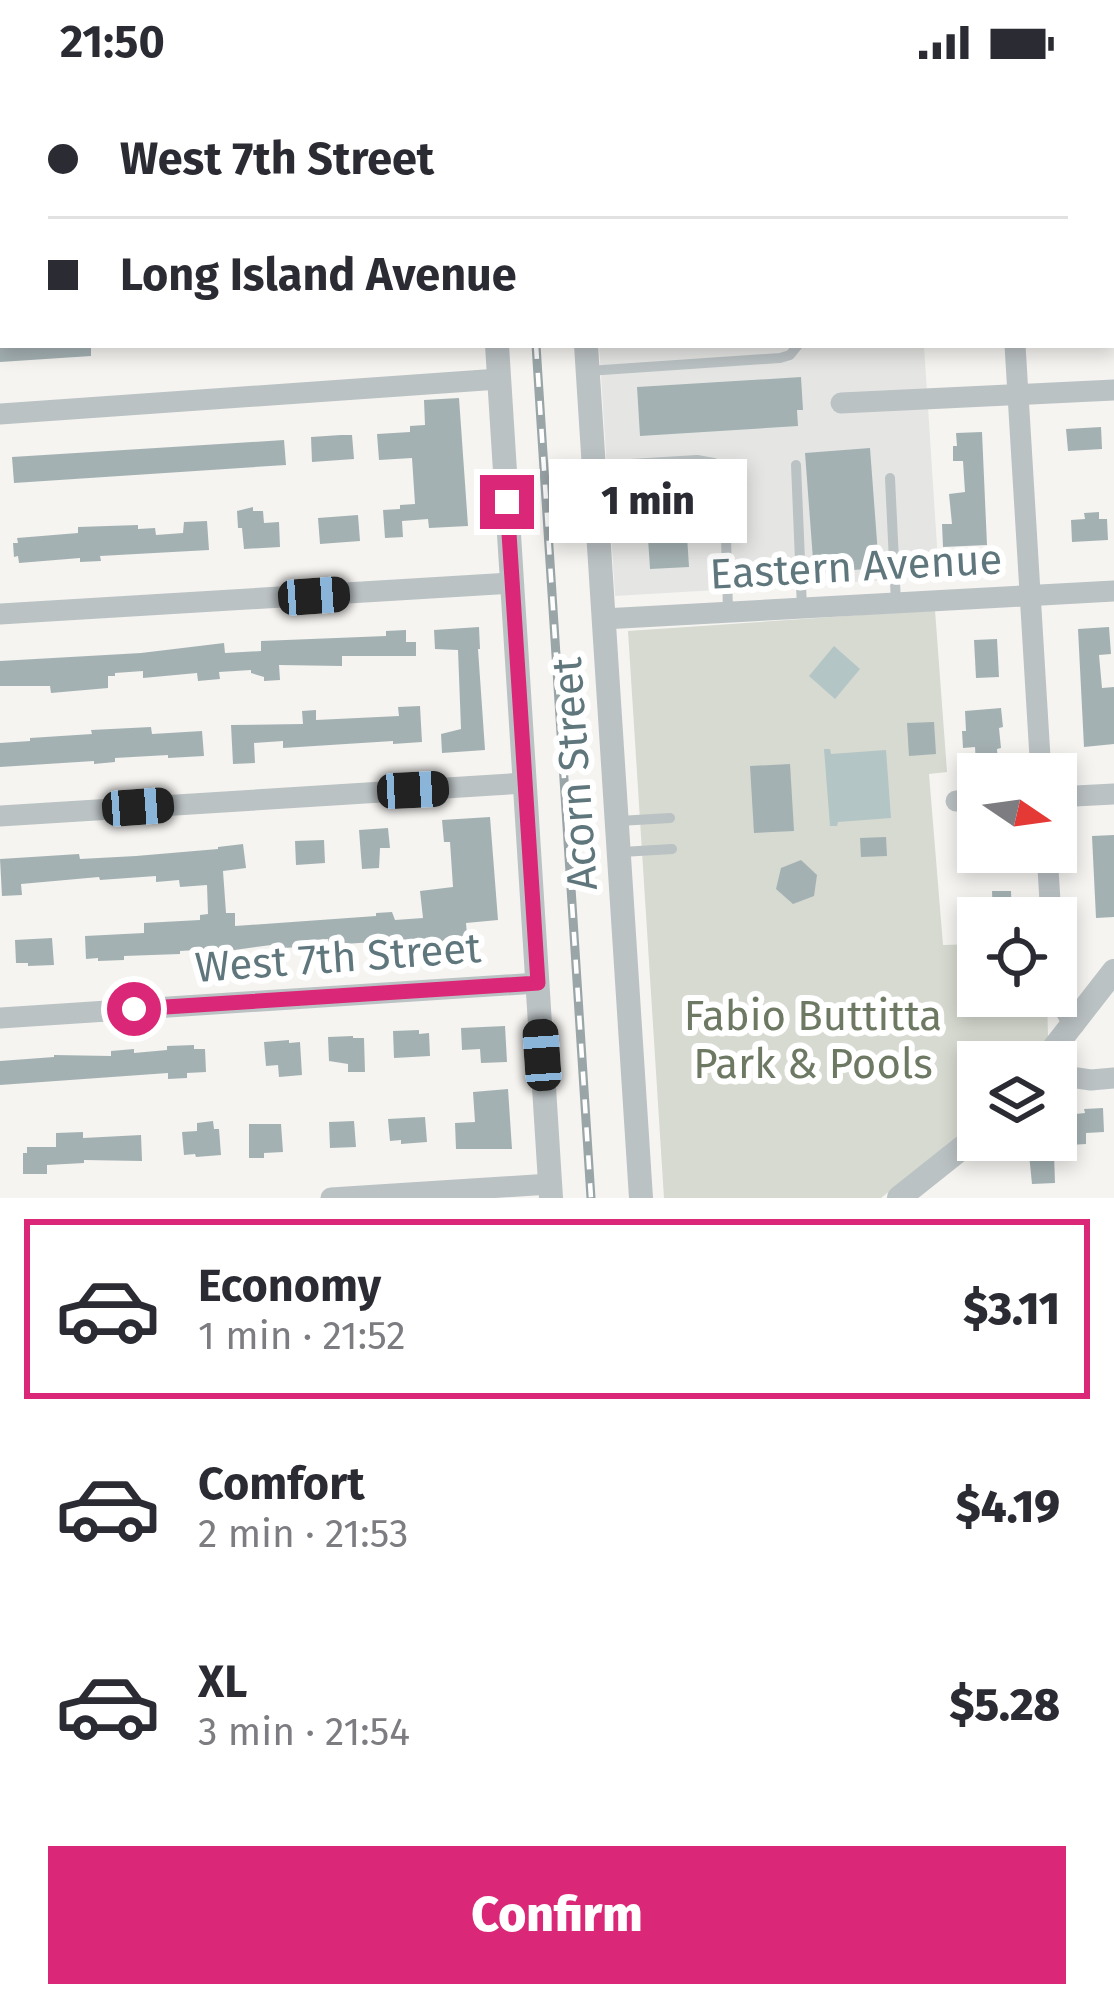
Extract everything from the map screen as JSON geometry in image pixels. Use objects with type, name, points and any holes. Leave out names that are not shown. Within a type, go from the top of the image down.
[{"type":"street","points":[[331,1198],[551,1191],[497,348]]},
{"type":"street","points":[[1015,348],[1040,753]]},
{"type":"street","name":"Acorn Street","points":[[587,358],[641,1198]]},
{"type":"street","points":[[0,414],[499,380]]},
{"type":"street","points":[[841,404],[1114,390]]},
{"type":"street","points":[[0,614],[512,583]]},
{"type":"street","name":"Eastern Avenue","points":[[603,619],[1114,591]]},
{"type":"street","points":[[0,816],[525,783]]},
{"type":"street","points":[[1077,796],[1114,794]]},
{"type":"street","points":[[1061,1041],[1114,971]]},
{"type":"street","name":"West 7th Street","points":[[0,1018],[538,983]]},
{"type":"street","points":[[1069,1017],[1074,1025]]},
{"type":"street","points":[[1077,1078],[1114,1078]]},
{"type":"street","points":[[898,1198],[957,1152]]},
{"type":"lane","points":[[587,358],[781,358],[796,348]]},
{"type":"lane","points":[[594,466],[697,460],[721,469],[728,612]]},
{"type":"lane","points":[[796,465],[802,608]]},
{"type":"lane","points":[[890,478],[896,603]]},
{"type":"lane","points":[[616,821],[670,818]]},
{"type":"lane","points":[[618,852],[672,849]]},
{"type":"shaded area","points":[[599,348],[924,348],[939,577],[615,596]]},
{"type":"shaded area","points":[[834,646],[860,669],[835,699],[809,676]]},
{"type":"shaded area","points":[[824,749],[831,754],[886,750],[891,818],[830,826]]},
{"type":"green space","name":"Fabio Buttitta Park & Pools","points":[[935,610],[947,772],[929,774],[943,945],[957,945],[957,1017],[1048,1017],[1048,1037],[1045,1041],[957,1041],[957,1136],[881,1198],[664,1198],[628,631]]},
{"type":"building","points":[[0,348],[91,348],[91,356],[0,362]]},
{"type":"building","points":[[801,377],[803,410],[797,410],[798,426],[640,436],[637,387]]},
{"type":"building","points":[[459,398],[468,526],[429,528],[428,519],[402,521],[403,537],[385,538],[383,510],[415,504],[412,458],[379,460],[377,434],[410,432],[410,426],[425,425],[424,400]]},
{"type":"building","points":[[1101,427],[1102,449],[1068,451],[1066,429]]},
{"type":"building","points":[[982,432],[987,545],[943,547],[942,524],[952,524],[949,494],[965,492],[963,461],[953,461],[956,433]]},
{"type":"building","points":[[352,435],[354,459],[312,462],[311,437]]},
{"type":"building","points":[[284,440],[286,465],[14,483],[12,457]]},
{"type":"building","points":[[870,448],[879,568],[814,573],[805,453]]},
{"type":"building","points":[[684,489],[689,567],[650,569],[645,491]]},
{"type":"building","points":[[253,507],[253,511],[263,511],[264,523],[279,522],[280,547],[244,549],[237,511]]},
{"type":"building","points":[[1099,512],[1099,519],[1107,519],[1108,540],[1072,542],[1071,520]]},
{"type":"building","points":[[358,515],[360,541],[320,544],[318,518]]},
{"type":"building","points":[[207,521],[209,550],[100,556],[101,561],[80,562],[80,558],[19,563],[18,556],[14,557],[17,538],[78,533],[78,527],[138,525],[138,529],[155,528],[156,535],[183,533],[184,522]]},
{"type":"building","points":[[479,627],[485,750],[442,753],[441,734],[461,729],[458,650],[435,649],[434,630]]},
{"type":"building","points":[[1109,627],[1111,654],[1099,655],[1102,688],[1114,687],[1114,744],[1084,747],[1078,629]]},
{"type":"building","points":[[406,630],[406,642],[416,642],[416,656],[342,656],[342,666],[279,665],[280,680],[264,681],[251,670],[219,672],[220,679],[198,681],[197,673],[143,678],[143,671],[108,676],[108,688],[51,693],[50,686],[0,686],[0,661],[224,643],[225,653],[261,651],[261,641],[386,636],[386,631]]},
{"type":"building","points":[[997,639],[999,677],[976,678],[974,640]]},
{"type":"building","points":[[420,706],[422,742],[283,748],[283,741],[254,743],[255,763],[233,764],[231,725],[303,724],[302,711],[316,710],[316,720],[399,716],[398,707]]},
{"type":"building","points":[[1001,708],[997,753],[963,748],[965,711]]},
{"type":"building","points":[[934,722],[936,754],[909,756],[907,723]]},
{"type":"building","points":[[151,727],[152,734],[202,731],[204,756],[0,767],[0,743]]},
{"type":"building","points":[[790,764],[794,831],[754,833],[750,766]]},
{"type":"building","points":[[490,817],[498,920],[466,923],[468,947],[435,950],[435,938],[329,945],[328,939],[297,941],[298,947],[180,951],[98,961],[86,959],[85,936],[144,933],[144,923],[200,920],[200,915],[208,914],[207,885],[180,887],[179,880],[156,882],[156,876],[99,877],[21,884],[22,895],[2,896],[0,859],[136,856],[243,844],[246,868],[223,871],[226,913],[235,913],[235,926],[392,912],[395,920],[423,918],[420,891],[453,887],[450,842],[444,842],[442,820]]},
{"type":"building","points":[[388,828],[390,848],[380,848],[379,868],[362,869],[359,830]]},
{"type":"building","points":[[1114,835],[1114,917],[1096,918],[1092,836]]},
{"type":"building","points":[[886,837],[887,856],[861,857],[860,838]]},
{"type":"building","points":[[324,840],[325,863],[296,865],[295,841]]},
{"type":"building","points":[[801,860],[817,875],[814,896],[793,904],[776,889],[781,868]]},
{"type":"building","points":[[992,891],[1011,891],[1011,897],[992,897]]},
{"type":"building","points":[[52,938],[54,965],[16,963],[15,940]]},
{"type":"building","points":[[505,1026],[507,1062],[481,1063],[480,1049],[462,1050],[461,1028]]},
{"type":"building","points":[[419,1030],[419,1034],[429,1033],[430,1056],[394,1058],[393,1031]]},
{"type":"building","points":[[328,1037],[364,1038],[365,1072],[348,1072],[348,1064],[329,1061]]},
{"type":"building","points":[[264,1042],[300,1042],[302,1075],[279,1077],[278,1065],[266,1066]]},
{"type":"building","points":[[194,1045],[194,1049],[205,1049],[206,1072],[187,1073],[187,1078],[168,1079],[168,1073],[0,1085],[0,1061],[111,1056],[111,1051],[134,1049],[134,1053]]},
{"type":"building","points":[[508,1089],[512,1149],[456,1149],[455,1123],[475,1122],[473,1092]]},
{"type":"building","points":[[1103,1108],[1104,1132],[1086,1133],[1086,1144],[1077,1145],[1077,1114],[1085,1113],[1084,1109]]},
{"type":"building","points":[[425,1117],[427,1142],[390,1141],[388,1119]]},
{"type":"building","points":[[213,1121],[214,1129],[219,1129],[221,1155],[184,1155],[182,1132],[197,1131],[197,1123]]},
{"type":"building","points":[[354,1121],[356,1147],[330,1148],[329,1122]]},
{"type":"building","points":[[249,1124],[281,1124],[283,1152],[249,1158]]},
{"type":"building","points":[[83,1132],[83,1138],[141,1135],[142,1161],[84,1160],[47,1165],[47,1174],[23,1174],[27,1147],[56,1147],[56,1133]]},
{"type":"building","points":[[1030,1161],[1054,1161],[1055,1183],[1032,1184]]},
{"type":"railway","points":[[536,348],[591,1198]]},
{"type":"route","points":[[134,1009],[538,983],[507,502]]}]
